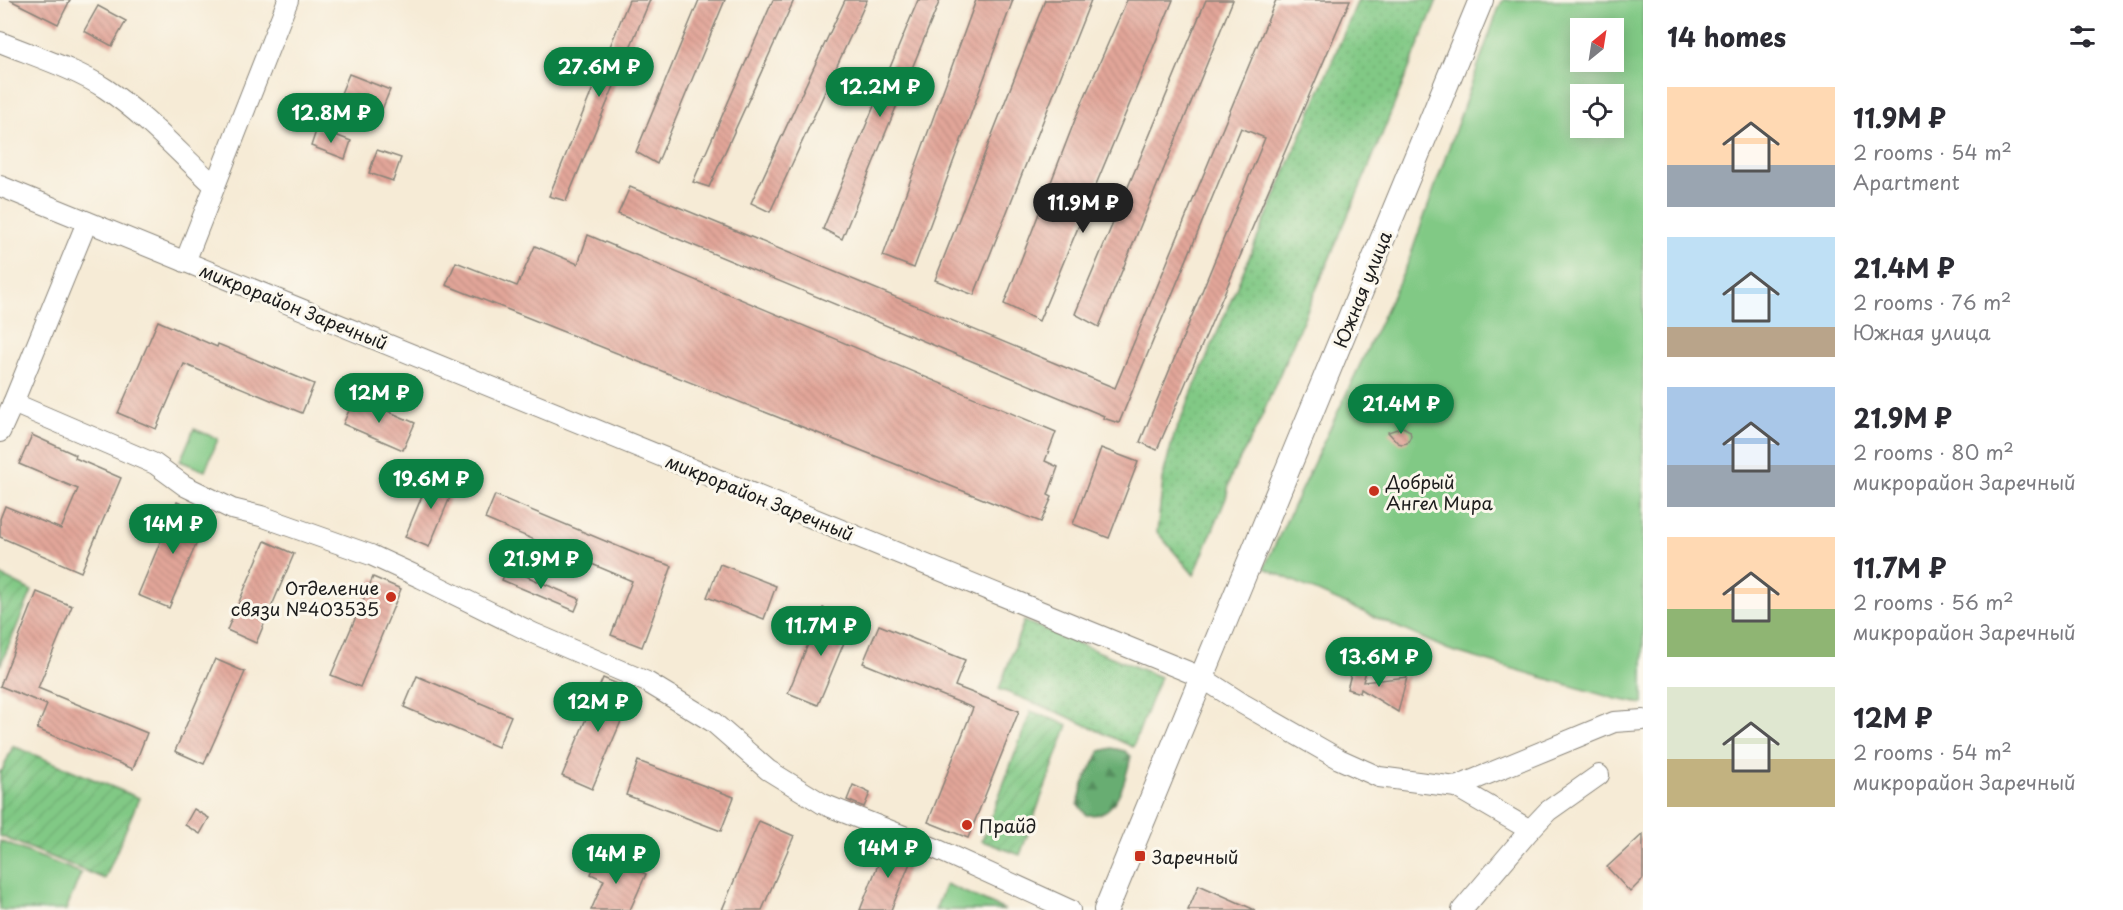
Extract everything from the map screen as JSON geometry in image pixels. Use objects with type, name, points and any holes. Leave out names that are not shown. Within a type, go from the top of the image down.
[{"type":"main road","name":"Южная улица","points":[[1201,677],[1481,0]]},
{"type":"main road","points":[[1106,910],[1201,677]]},
{"type":"street","points":[[185,262],[283,1]]},
{"type":"street","points":[[0,42],[105,88],[134,110],[214,185]]},
{"type":"street","name":"микрорайон Заречный","points":[[0,186],[1201,677],[1339,759],[1379,777],[1456,787]]},
{"type":"street","points":[[0,432],[87,222]]},
{"type":"street","points":[[13,403],[155,464],[185,486],[232,509],[261,516],[370,555],[533,633],[647,682],[713,722],[768,770],[823,804],[934,848],[1070,910]]},
{"type":"street","points":[[1456,787],[1614,722],[1643,720]]},
{"type":"street","points":[[1462,910],[1548,811],[1599,775]]},
{"type":"street","points":[[1456,787],[1530,830]]},
{"type":"green space","points":[[1358,0],[1437,0],[1370,164],[1258,425],[1231,476],[1226,498],[1194,575],[1157,532],[1164,472],[1174,435]]},
{"type":"green space","points":[[1503,0],[1643,0],[1643,704],[1616,699],[1449,650],[1264,568],[1407,265]]},
{"type":"green space","points":[[194,429],[218,439],[205,471],[180,461]]},
{"type":"green space","points":[[0,575],[32,591],[0,666]]},
{"type":"green space","points":[[1024,621],[1160,677],[1133,747],[1064,715],[999,689]]},
{"type":"green space","points":[[1031,711],[1068,725],[1020,855],[982,841]]},
{"type":"green space","points":[[13,746],[139,798],[105,879],[0,836],[0,771]]},
{"type":"green space","points":[[1112,748],[1125,751],[1131,756],[1122,789],[1107,810],[1100,814],[1086,815],[1078,804],[1083,784],[1100,751]]},
{"type":"green space","points":[[0,841],[81,873],[66,910],[0,910]]},
{"type":"green space","points":[[946,884],[1005,910],[935,910]]},
{"type":"building","points":[[10,0],[70,0],[58,24]]},
{"type":"building","points":[[629,0],[650,0],[566,201],[549,196]]},
{"type":"building","points":[[699,0],[725,0],[657,164],[636,152]]},
{"type":"building","points":[[773,0],[794,0],[709,187],[693,182]]},
{"type":"building","points":[[845,0],[867,0],[770,212],[751,203]]},
{"type":"building","points":[[918,0],[940,0],[842,239],[823,229]]},
{"type":"building","points":[[976,0],[1013,0],[914,268],[883,256]]},
{"type":"building","points":[[1045,0],[1091,0],[974,295],[935,280]]},
{"type":"building","points":[[1127,0],[1173,0],[1039,321],[1004,304],[1078,112]]},
{"type":"building","points":[[1206,0],[1233,0],[1099,327],[1075,314]]},
{"type":"building","points":[[1276,0],[1350,0],[1157,450],[1140,442],[1265,138],[1241,128],[1119,423],[618,214],[630,187],[1115,388]]},
{"type":"building","points":[[98,6],[126,21],[112,46],[84,31]]},
{"type":"building","points":[[349,74],[390,90],[378,119],[337,103]]},
{"type":"building","points":[[317,128],[351,141],[345,159],[311,146]]},
{"type":"building","points":[[377,150],[401,158],[393,181],[369,173]]},
{"type":"building","points":[[588,235],[1056,432],[1045,461],[1058,467],[1048,495],[1052,497],[1041,522],[446,285],[456,262],[517,286],[535,246],[578,264]]},
{"type":"building","points":[[158,321],[217,347],[218,344],[314,384],[302,413],[184,364],[156,429],[118,413]]},
{"type":"building","points":[[355,397],[415,423],[403,450],[343,424]]},
{"type":"building","points":[[1403,427],[1410,431],[1411,436],[1407,443],[1402,444],[1398,443],[1388,432]]},
{"type":"building","points":[[32,435],[76,455],[75,458],[121,478],[81,572],[0,537],[0,519],[5,506],[61,529],[78,489],[19,464]]},
{"type":"building","points":[[1101,448],[1138,462],[1109,538],[1073,524]]},
{"type":"building","points":[[432,472],[456,483],[429,547],[405,537]]},
{"type":"building","points":[[495,495],[641,556],[672,566],[642,647],[611,635],[632,581],[485,519]]},
{"type":"building","points":[[177,502],[208,516],[169,608],[138,595]]},
{"type":"building","points":[[265,541],[294,554],[256,643],[227,630]]},
{"type":"building","points":[[720,564],[776,586],[764,619],[707,597]]},
{"type":"building","points":[[507,568],[580,599],[575,611],[502,580]]},
{"type":"building","points":[[373,577],[401,589],[360,687],[331,675]]},
{"type":"building","points":[[37,592],[72,606],[38,688],[147,733],[133,769],[37,729],[47,705],[0,686]]},
{"type":"building","points":[[823,608],[853,621],[818,705],[788,693]]},
{"type":"building","points":[[879,625],[965,660],[955,686],[1019,711],[968,838],[928,822],[973,708],[863,663]]},
{"type":"building","points":[[215,659],[245,672],[204,764],[175,751]]},
{"type":"building","points":[[1353,667],[1366,671],[1363,682],[1407,677],[1398,712],[1361,689],[1360,693],[1347,689]]},
{"type":"building","points":[[417,676],[511,716],[498,747],[404,707]]},
{"type":"building","points":[[603,678],[634,691],[592,789],[562,776]]},
{"type":"building","points":[[638,761],[734,797],[721,831],[626,795]]},
{"type":"building","points":[[853,785],[870,793],[864,807],[847,800]]},
{"type":"building","points":[[194,809],[209,818],[200,834],[185,825]]},
{"type":"building","points":[[759,821],[794,836],[762,910],[722,910]]},
{"type":"building","points":[[1643,834],[1643,879],[1630,892],[1607,867]]},
{"type":"building","points":[[887,842],[914,853],[891,910],[860,910]]},
{"type":"building","points":[[600,853],[646,874],[630,910],[591,910],[604,880],[591,874]]},
{"type":"building","points":[[1199,885],[1255,910],[1188,910]]},
{"type":"place","name":"Добрый Ангел Мира","points":[[1374,491]]},
{"type":"place","name":"Отделение связи №403535","points":[[391,597]]},
{"type":"place","name":"Прайд","points":[[967,825]]},
{"type":"place","name":"Заречный","points":[[1140,856]]}]
